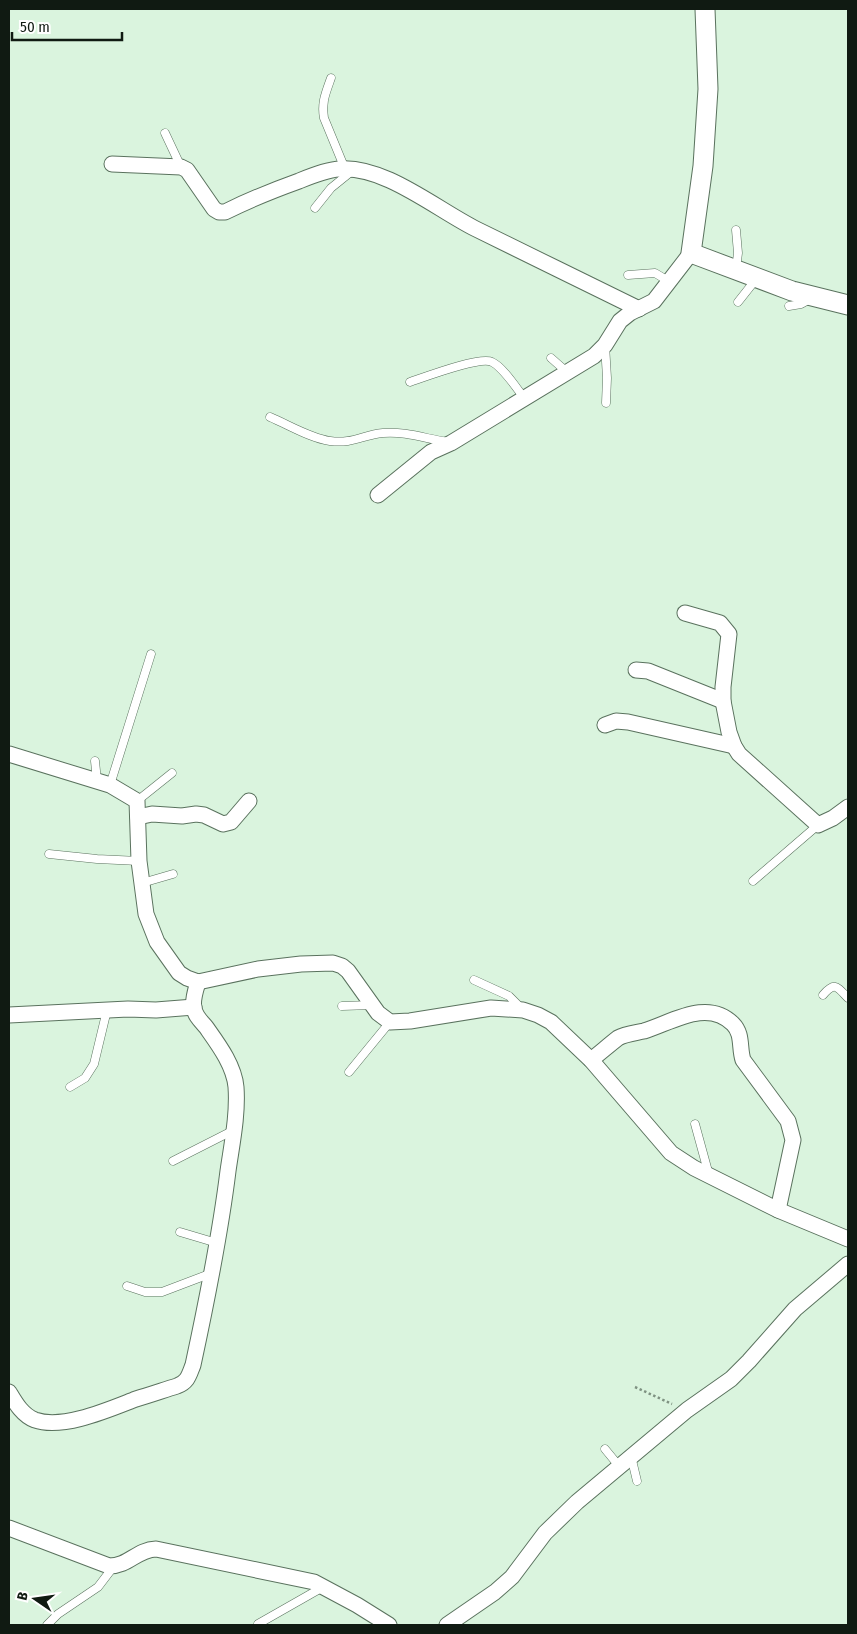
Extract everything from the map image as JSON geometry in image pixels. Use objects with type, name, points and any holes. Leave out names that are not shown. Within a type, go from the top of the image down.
[{"type":"street","points":[[378,495],[432,452],[451,443],[594,356],[605,345],[620,322],[630,313],[654,301],[691,253],[704,166],[708,89],[705,9]]},
{"type":"street","points":[[112,164],[181,167],[186,170],[214,209],[219,212],[226,212],[263,194],[315,175],[338,169],[390,180],[474,228],[639,309]]},
{"type":"street","points":[[691,253],[736,268],[792,291],[848,304]]},
{"type":"street","points":[[685,613],[720,623],[729,634],[723,701],[729,732],[739,754],[818,825],[833,818],[848,807]]},
{"type":"street","points":[[636,670],[648,671],[723,701]]},
{"type":"street","points":[[605,724],[628,722],[734,746]]},
{"type":"street","points":[[9,754],[103,783],[137,801],[139,861],[146,914],[157,942],[179,973],[186,978],[198,982],[258,969],[301,964],[333,963],[342,966],[348,971],[372,1005],[390,1022],[410,1021],[491,1008],[522,1010],[538,1015],[551,1022],[591,1060],[671,1153],[709,1176],[778,1210],[848,1239]]},
{"type":"street","points":[[138,817],[165,813],[182,816],[196,814],[204,815],[227,824],[232,822],[249,801]]},
{"type":"street","points":[[9,1392],[17,1405],[35,1420],[48,1422],[66,1421],[92,1415],[185,1382],[193,1365],[217,1242],[234,1130],[236,1087],[234,1075],[220,1048],[198,1017],[194,1006],[198,982]]},
{"type":"street","points":[[9,1015],[107,1010],[156,1010],[194,1006]]},
{"type":"street","points":[[591,1060],[620,1037],[645,1031],[682,1016],[696,1013],[712,1013],[724,1017],[733,1024],[738,1031],[743,1060],[788,1121],[792,1131],[792,1148],[778,1210]]},
{"type":"street","points":[[447,1625],[495,1592],[512,1577],[545,1533],[577,1502],[687,1410],[731,1379],[795,1309],[848,1264]]},
{"type":"street","points":[[9,1528],[101,1564],[114,1566],[124,1564],[140,1553],[156,1549],[314,1582],[390,1625]]},
{"type":"lane","points":[[315,208],[349,170],[322,110],[331,78]]},
{"type":"lane","points":[[165,133],[181,167]]},
{"type":"lane","points":[[736,230],[738,253],[736,268]]},
{"type":"lane","points":[[628,275],[655,273],[670,282]]},
{"type":"lane","points":[[738,302],[758,278]]},
{"type":"lane","points":[[789,306],[806,302],[812,296]]},
{"type":"lane","points":[[605,345],[606,403]]},
{"type":"lane","points":[[551,358],[568,373]]},
{"type":"lane","points":[[410,382],[473,362],[487,360],[500,368],[525,399]]},
{"type":"lane","points":[[270,416],[328,440],[348,442],[374,434],[400,433],[451,443]]},
{"type":"lane","points":[[103,783],[151,654]]},
{"type":"lane","points":[[95,761],[103,783]]},
{"type":"lane","points":[[137,801],[172,773]]},
{"type":"lane","points":[[753,881],[818,825]]},
{"type":"lane","points":[[49,854],[139,861]]},
{"type":"lane","points":[[142,883],[173,874]]},
{"type":"lane","points":[[474,980],[509,996],[522,1010]]},
{"type":"lane","points":[[823,995],[830,987],[838,986],[848,998]]},
{"type":"lane","points":[[342,1006],[372,1005]]},
{"type":"lane","points":[[70,1086],[85,1078],[94,1064],[107,1010]]},
{"type":"lane","points":[[349,1072],[390,1022]]},
{"type":"lane","points":[[695,1124],[709,1176]]},
{"type":"lane","points":[[173,1161],[234,1130]]},
{"type":"lane","points":[[180,1232],[217,1242]]},
{"type":"lane","points":[[126,1286],[145,1292],[162,1292],[212,1273]]},
{"type":"lane","points":[[605,1449],[625,1461],[637,1481]]},
{"type":"lane","points":[[47,1625],[58,1614],[98,1587],[114,1566]]},
{"type":"lane","points":[[258,1624],[324,1587]]},
{"type":"path","points":[[635,1387],[687,1410]]}]
